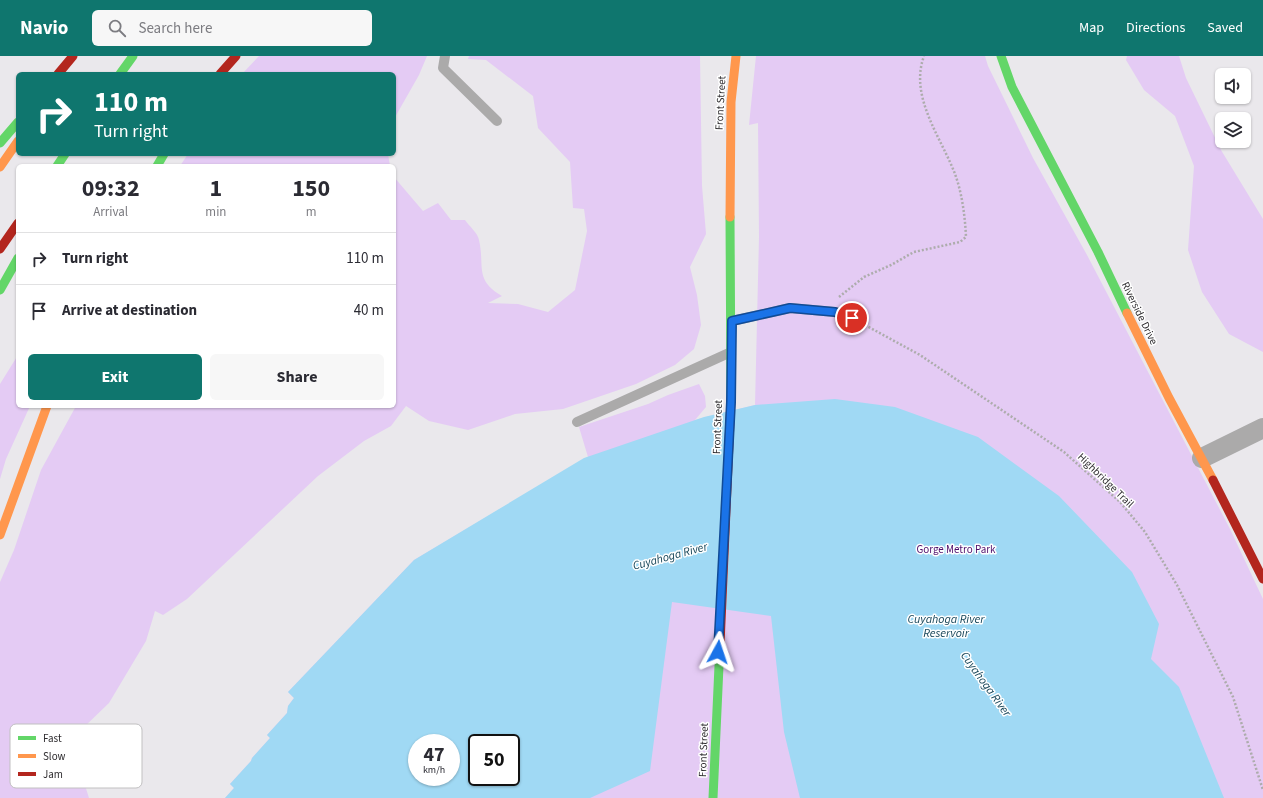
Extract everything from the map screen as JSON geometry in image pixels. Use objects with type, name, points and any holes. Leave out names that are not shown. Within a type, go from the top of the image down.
[{"type":"main road","points":[[60,72],[73,56]]},
{"type":"main road","points":[[65,72],[77,56]]},
{"type":"main road","points":[[123,72],[133,56]]},
{"type":"main road","points":[[222,72],[236,56]]},
{"type":"main road","name":"Front Street","points":[[713,798],[718,652],[721,624],[731,402],[732,321],[730,141],[731,102],[736,56]]},
{"type":"main road","name":"Riverside Drive","points":[[1001,56],[1012,87],[1098,252],[1169,398],[1202,458],[1263,579]]},
{"type":"main road","points":[[0,143],[16,124]]},
{"type":"main road","points":[[0,167],[16,144]]},
{"type":"main road","points":[[0,249],[16,226]]},
{"type":"main road","points":[[0,290],[16,262]]},
{"type":"main road","points":[[0,535],[46,408]]},
{"type":"street","points":[[1202,458],[1263,428]]},
{"type":"lane","points":[[445,56],[443,68],[497,121]]},
{"type":"lane","points":[[732,321],[790,308],[835,312],[852,318]]},
{"type":"lane","points":[[577,422],[731,352]]},
{"type":"path","points":[[827,312],[840,295],[864,277],[891,266],[914,252],[960,242],[966,237],[966,220],[955,175],[928,118],[922,96],[920,66],[924,56]]},
{"type":"path","name":"Highbridge Trail","points":[[852,318],[920,355],[1064,452],[1120,502],[1145,532],[1173,578],[1233,697],[1263,790]]},
{"type":"green space","points":[[259,56],[427,56],[419,75],[396,115],[396,72],[244,72]]},
{"type":"green space","points":[[469,56],[700,56],[702,186],[706,234],[690,267],[697,295],[701,325],[694,349],[675,365],[636,384],[563,409],[515,414],[468,430],[429,421],[406,406],[391,426],[364,441],[318,476],[187,599],[163,615],[155,611],[146,641],[109,703],[87,724],[10,724],[10,788],[86,788],[89,798],[0,798],[0,582],[14,550],[41,470],[75,408],[396,408],[396,179],[423,211],[438,203],[451,220],[465,220],[475,232],[481,249],[482,272],[484,278],[493,290],[502,296],[488,303],[518,304],[548,312],[575,290],[587,231],[584,209],[573,208],[570,162],[538,128],[533,96],[486,60],[468,59]]},
{"type":"green space","name":"Gorge Metro Park","points":[[756,56],[985,56],[988,66],[1033,158],[1087,255],[1230,529],[1263,599],[1263,798],[225,798],[234,788],[230,784],[270,738],[267,735],[287,713],[288,706],[294,698],[288,692],[414,560],[588,457],[579,427],[648,404],[699,384],[705,396],[706,407],[695,420],[755,405],[759,237],[758,123],[749,125]]},
{"type":"green space","points":[[1127,56],[1179,56],[1186,78],[1215,138],[1215,148],[1220,148],[1263,219],[1263,352],[1229,334],[1202,292],[1188,250],[1194,166],[1175,116],[1144,90],[1126,60]]},
{"type":"green space","points":[[187,156],[388,156],[390,164],[181,164]]},
{"type":"green space","points":[[16,358],[16,408],[29,408],[6,459],[0,479],[0,384]]},
{"type":"water","name":"Cuyahoga River Reservoir","points":[[835,399],[895,407],[978,437],[1059,496],[1132,572],[1159,624],[1151,659],[1179,687],[1224,798],[800,798],[784,732],[771,616],[672,602],[650,771],[590,798],[225,798],[234,788],[230,784],[270,738],[267,735],[287,713],[288,706],[294,698],[288,692],[414,560],[584,458],[704,417],[755,405]]},
{"type":"traffic: fast","points":[[121,72],[133,56]]},
{"type":"traffic: fast","points":[[1001,56],[1012,87],[1098,252],[1127,313]]},
{"type":"traffic: fast","points":[[0,143],[16,124]]},
{"type":"traffic: fast","points":[[58,164],[64,156]]},
{"type":"traffic: fast","points":[[158,164],[163,156]]},
{"type":"traffic: fast","points":[[730,217],[731,399]]},
{"type":"traffic: fast","points":[[0,290],[16,262]]},
{"type":"traffic: fast","points":[[713,798],[720,644]]},
{"type":"traffic: slow","points":[[730,217],[731,102],[736,56]]},
{"type":"traffic: slow","points":[[0,167],[16,144]]},
{"type":"traffic: slow","points":[[1127,313],[1169,398],[1213,480]]},
{"type":"traffic: slow","points":[[0,535],[46,408]]},
{"type":"traffic: jam","points":[[60,72],[73,56]]},
{"type":"traffic: jam","points":[[222,72],[236,56]]},
{"type":"traffic: jam","points":[[0,249],[16,226]]},
{"type":"traffic: jam","points":[[720,644],[731,399]]},
{"type":"traffic: jam","points":[[1213,480],[1263,579]]},
{"type":"route","points":[[718,652],[721,624],[731,402],[732,321],[790,308],[835,312],[852,318]]},
{"type":"water label","name":"Cuyahoga River","points":[[670,556]]},
{"type":"water label","name":"Cuyahoga River","points":[[986,684]]}]
